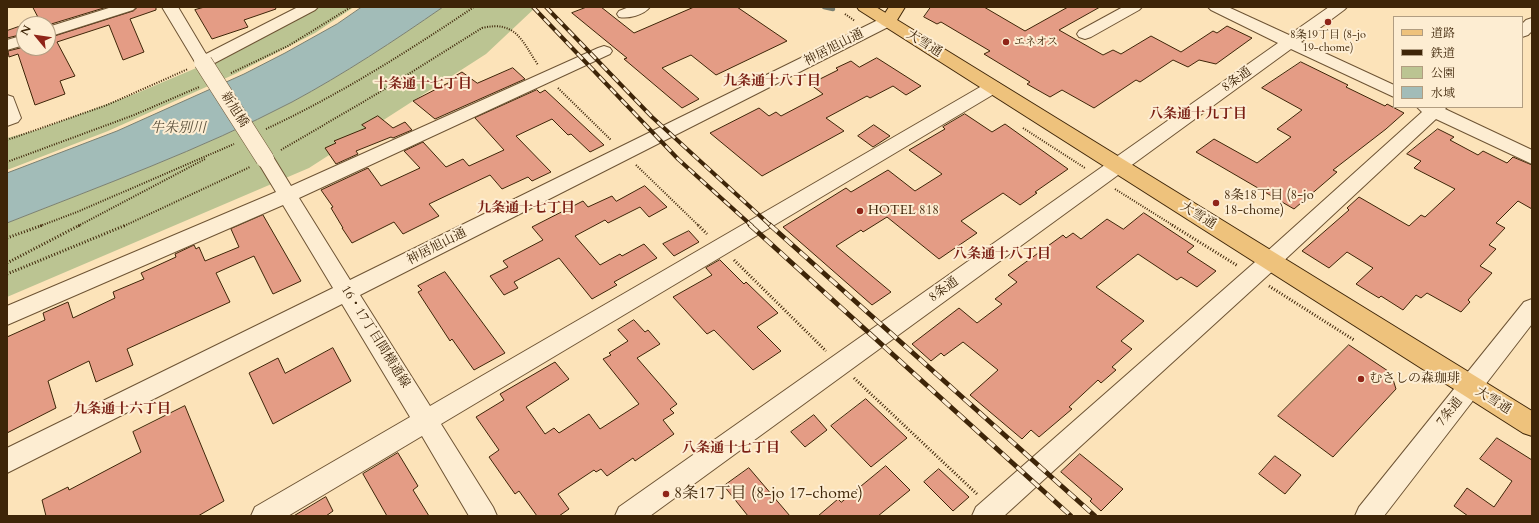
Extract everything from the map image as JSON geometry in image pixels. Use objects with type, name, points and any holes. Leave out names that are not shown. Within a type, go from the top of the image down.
[{"type":"highway","name":"大雪通","points":[[864,7],[893,14],[993,87],[1532,425]]},
{"type":"street","points":[[56,30],[128,7]]},
{"type":"street","name":"新旭橋","points":[[170,7],[264,159]]},
{"type":"street","points":[[203,62],[310,7]]},
{"type":"street","points":[[625,14],[642,7]]},
{"type":"street","points":[[1085,34],[1134,7]]},
{"type":"street","points":[[1216,7],[1393,92]]},
{"type":"street","name":"8条通","points":[[628,516],[1339,7]]},
{"type":"street","name":"神居旭山通","points":[[7,461],[624,153],[893,14]]},
{"type":"street","points":[[1523,31],[1532,23]]},
{"type":"street","points":[[7,316],[288,195],[546,76],[604,51]]},
{"type":"street","points":[[264,516],[993,87]]},
{"type":"street","points":[[7,101],[12,118],[7,120]]},
{"type":"street","points":[[989,512],[1270,261],[1433,108],[1532,158]]},
{"type":"street","name":"16・17丁目間横通線","points":[[264,159],[288,195],[484,516]]},
{"type":"street","name":"7条通","points":[[1368,516],[1532,308]]},
{"type":"path","points":[[228,74],[288,46],[351,7]]},
{"type":"path","points":[[482,28],[495,25],[510,27],[518,34],[546,76],[989,512]]},
{"type":"path","points":[[7,140],[107,105],[203,62]]},
{"type":"path","points":[[7,162],[134,115],[199,87]]},
{"type":"path","points":[[7,263],[222,150]]},
{"type":"green space","points":[[318,7],[354,7],[315,33],[235,74],[108,131],[7,170],[7,138],[37,130],[137,93],[239,50]]},
{"type":"green space","points":[[443,7],[536,7],[486,54],[309,168],[7,297],[7,223],[187,151],[222,136],[292,102],[350,69]]},
{"type":"water","name":"牛朱別川","points":[[362,7],[443,7],[350,69],[292,102],[222,136],[187,151],[7,223],[7,173],[117,131],[244,74],[337,24]]},
{"type":"building","points":[[33,7],[107,7],[56,23],[56,16],[37,16]]},
{"type":"building","points":[[138,7],[156,7],[156,10],[130,19],[144,52],[123,60],[109,25],[57,42],[75,76],[60,81],[65,94],[35,105],[19,56],[56,56],[56,35],[133,11]]},
{"type":"building","points":[[205,7],[275,7],[276,9],[244,20],[248,27],[212,39],[195,10]]},
{"type":"building","points":[[587,7],[601,7],[634,33],[694,7],[737,7],[787,41],[716,75],[691,55],[662,68],[699,99],[682,108],[624,59],[627,58],[572,13]]},
{"type":"building","points":[[931,7],[984,7],[1025,31],[1068,7],[1100,7],[1059,30],[1103,55],[1113,50],[1121,54],[1151,36],[1181,52],[1213,31],[1217,33],[1227,26],[1252,38],[1216,64],[1199,60],[1188,67],[1173,60],[1140,82],[1136,80],[1094,108],[1062,90],[1050,97],[1027,84],[1030,82],[984,54],[990,51],[941,22],[937,24],[924,17]]},
{"type":"building","points":[[16,28],[16,36],[7,38],[7,31]]},
{"type":"building","points":[[16,49],[16,55],[9,57],[8,51]]},
{"type":"building","points":[[877,58],[921,86],[906,95],[893,86],[870,98],[867,96],[826,118],[844,131],[762,176],[710,133],[759,108],[769,116],[776,112],[781,116],[823,94],[810,84],[838,70],[836,68],[851,61],[859,67]]},
{"type":"building","points":[[1301,62],[1348,85],[1346,87],[1385,106],[1387,104],[1404,113],[1386,129],[1333,170],[1337,172],[1294,209],[1196,152],[1214,139],[1257,163],[1291,137],[1277,129],[1302,110],[1262,88]]},
{"type":"building","points":[[513,68],[525,79],[435,119],[413,101],[450,82],[448,80],[462,72],[477,83]]},
{"type":"building","points":[[537,90],[540,93],[545,90],[604,145],[590,152],[571,134],[568,135],[552,119],[516,136],[551,172],[532,181],[528,177],[502,189],[490,175],[429,204],[439,216],[403,234],[394,222],[352,243],[331,208],[333,207],[321,190],[368,168],[381,186],[420,168],[404,151],[423,142],[446,167],[463,159],[469,166],[504,150],[475,118]]},
{"type":"building","points":[[965,114],[992,132],[1005,124],[1068,169],[1035,192],[1037,193],[1020,205],[1003,193],[961,221],[977,233],[939,259],[887,217],[863,232],[861,230],[836,246],[891,292],[872,305],[783,227],[846,188],[851,192],[888,170],[915,191],[942,174],[909,150],[945,129],[943,127]]},
{"type":"building","points":[[378,116],[393,128],[405,122],[412,130],[356,151],[358,154],[336,164],[325,148],[336,143],[334,141],[366,128],[362,125]]},
{"type":"building","points":[[874,125],[890,136],[873,147],[858,136]]},
{"type":"building","points":[[1438,129],[1454,137],[1450,140],[1478,155],[1483,151],[1507,163],[1513,157],[1532,165],[1532,209],[1518,201],[1496,223],[1505,228],[1489,245],[1496,249],[1480,266],[1492,273],[1468,300],[1470,302],[1461,312],[1427,293],[1421,298],[1416,295],[1403,310],[1381,296],[1379,298],[1356,284],[1373,268],[1347,252],[1329,268],[1302,251],[1349,210],[1347,208],[1359,197],[1409,226],[1421,215],[1425,217],[1455,189],[1414,168],[1421,161],[1407,154]]},
{"type":"building","points":[[645,186],[667,207],[649,217],[640,207],[608,223],[605,220],[575,236],[600,265],[620,254],[622,256],[644,244],[657,258],[614,282],[617,285],[592,299],[559,258],[514,282],[518,288],[504,295],[490,276],[508,267],[503,261],[543,240],[532,227],[583,201],[588,207],[612,196],[616,201]]},
{"type":"building","points":[[1144,213],[1194,246],[1187,252],[1216,271],[1197,287],[1181,277],[1177,280],[1138,254],[1096,287],[1144,321],[1121,341],[1132,349],[1112,367],[1116,370],[1101,383],[1098,380],[1069,407],[1072,409],[1039,437],[1031,430],[1022,439],[970,395],[998,370],[963,342],[944,356],[941,353],[931,361],[912,344],[959,308],[977,323],[1002,304],[995,299],[1017,282],[1008,275],[1063,235],[1066,238],[1073,233],[1081,239],[1107,219],[1123,229]]},
{"type":"building","points":[[263,215],[301,281],[273,294],[254,256],[216,273],[230,302],[127,349],[133,365],[96,382],[89,361],[48,381],[56,408],[7,433],[7,337],[45,320],[43,313],[68,302],[73,318],[115,298],[113,292],[144,279],[141,273],[176,257],[175,254],[194,245],[196,249],[199,247],[205,261],[239,247],[231,229]]},
{"type":"building","points":[[689,231],[699,242],[674,256],[663,244]]},
{"type":"building","points":[[720,260],[744,284],[746,282],[778,313],[757,327],[781,351],[753,370],[714,330],[707,334],[673,297],[712,275],[706,268]]},
{"type":"building","points":[[445,272],[505,353],[474,370],[452,339],[450,341],[418,292],[422,290],[418,286]]},
{"type":"building","points":[[634,320],[645,332],[648,330],[660,344],[637,358],[677,404],[670,409],[674,413],[663,420],[674,434],[635,461],[633,458],[607,476],[601,469],[596,472],[594,470],[558,494],[569,509],[559,516],[537,516],[519,491],[515,494],[489,457],[499,450],[476,417],[504,400],[500,394],[555,362],[569,379],[526,407],[545,434],[554,428],[559,433],[589,414],[600,429],[639,404],[603,359],[611,355],[609,353],[628,341],[618,330]]},
{"type":"building","points":[[1349,345],[1391,373],[1396,389],[1333,457],[1278,416]]},
{"type":"building","points":[[333,348],[351,381],[273,424],[249,373],[278,358],[285,373]]},
{"type":"building","points":[[866,399],[907,438],[871,467],[831,426]]},
{"type":"building","points":[[185,406],[224,501],[198,516],[46,516],[42,500],[68,487],[69,490],[141,452],[133,432]]},
{"type":"building","points":[[814,415],[827,430],[805,447],[791,432]]},
{"type":"building","points":[[1497,438],[1532,460],[1532,516],[1468,516],[1454,506],[1467,488],[1494,507],[1512,481],[1480,459]]},
{"type":"building","points":[[398,453],[418,486],[413,490],[429,516],[387,516],[363,474]]},
{"type":"building","points":[[1080,454],[1123,489],[1101,511],[1090,501],[1092,499],[1061,472]]},
{"type":"building","points":[[1275,456],[1301,475],[1285,494],[1259,474]]},
{"type":"building","points":[[886,466],[910,490],[878,516],[818,516],[838,499],[841,502]]},
{"type":"building","points":[[749,468],[790,516],[748,516],[724,486]]},
{"type":"building","points":[[939,469],[969,497],[953,511],[924,482]]},
{"type":"building","points":[[326,497],[333,511],[326,516],[294,516]]},
{"type":"waterway","points":[[824,7],[833,9]]},
{"type":"railway","points":[[533,7],[678,159],[752,226]]},
{"type":"railway","points":[[546,7],[652,117],[771,226]]},
{"type":"railway","points":[[750,225],[1071,516]]},
{"type":"railway","points":[[770,225],[1095,516]]},
{"type":"place","name":"8条19丁目 (8-jo 19-chome)","points":[[1328,22]]},
{"type":"place","name":"エネオス","points":[[1006,42]]},
{"type":"place","name":"8条18丁目 (8-jo 18-chome)","points":[[1216,203]]},
{"type":"place","name":"HOTEL 818","points":[[860,211]]},
{"type":"place","name":"むさしの森珈琲","points":[[1361,379]]},
{"type":"place","name":"8条17丁目 (8-jo 17-chome)","points":[[666,494]]},
{"type":"district","name":"九条通十八丁目","points":[[772,82]]},
{"type":"district","name":"十条通十七丁目","points":[[423,85]]},
{"type":"district","name":"八条通十九丁目","points":[[1198,115]]},
{"type":"district","name":"九条通十七丁目","points":[[526,209]]},
{"type":"district","name":"八条通十八丁目","points":[[1002,255]]},
{"type":"district","name":"九条通十六丁目","points":[[122,410]]},
{"type":"district","name":"八条通十七丁目","points":[[731,449]]}]
